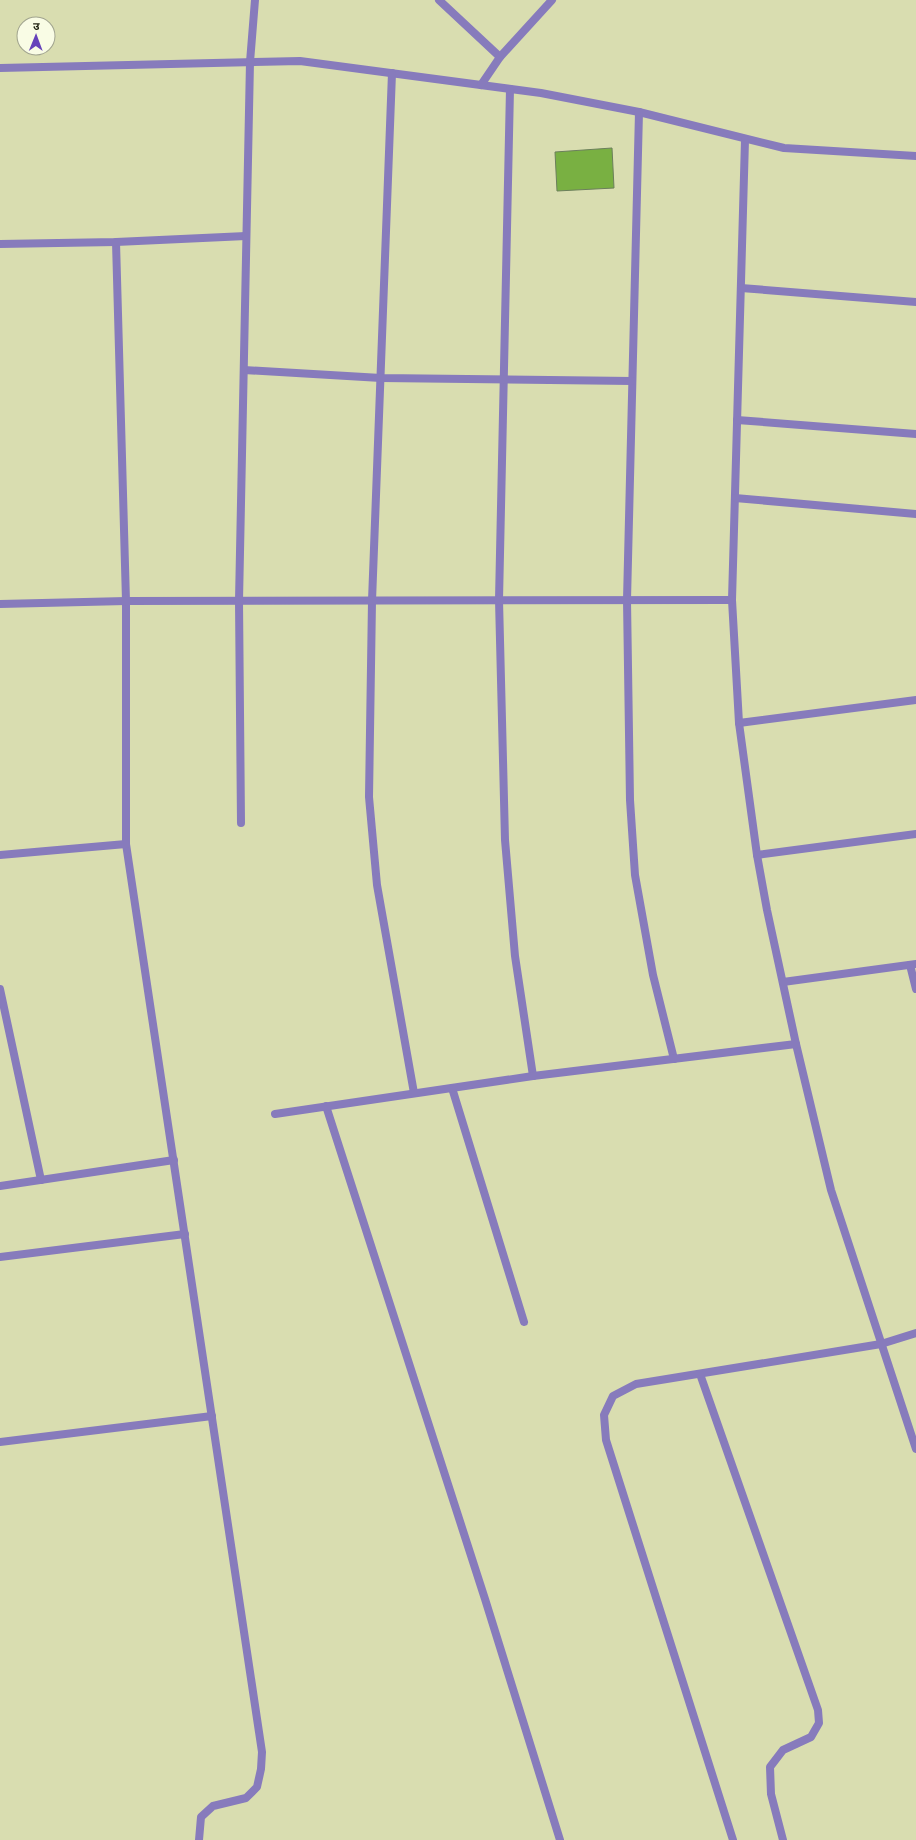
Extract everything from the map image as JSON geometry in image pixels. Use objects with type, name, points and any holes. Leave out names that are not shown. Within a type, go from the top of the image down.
[{"type":"street","points":[[241,823],[239,601],[250,62],[255,0]]},
{"type":"street","points":[[439,0],[500,58]]},
{"type":"street","points":[[482,85],[500,58],[552,0]]},
{"type":"street","points":[[0,68],[300,61],[541,93],[639,112],[745,140],[784,148],[916,156]]},
{"type":"street","points":[[392,73],[372,601],[370,811],[377,885],[414,1093]]},
{"type":"street","points":[[510,89],[499,600],[505,840],[515,956],[533,1076]]},
{"type":"street","points":[[639,112],[627,600],[630,800],[635,875],[653,975],[674,1059]]},
{"type":"street","points":[[745,140],[732,600],[739,723],[757,854],[767,910],[784,982],[796,1044],[831,1190],[916,1449]]},
{"type":"street","points":[[0,244],[116,242],[246,236]]},
{"type":"street","points":[[116,242],[126,601],[126,844],[262,1752],[261,1769],[257,1786],[246,1798],[213,1806],[201,1817],[199,1840]]},
{"type":"street","points":[[741,288],[916,302]]},
{"type":"street","points":[[244,370],[381,378],[632,380]]},
{"type":"street","points":[[737,420],[916,434]]},
{"type":"street","points":[[735,498],[916,514]]},
{"type":"street","points":[[0,604],[126,601],[732,600]]},
{"type":"street","points":[[739,723],[916,700]]},
{"type":"street","points":[[757,854],[916,834]]},
{"type":"street","points":[[0,855],[126,844]]},
{"type":"street","points":[[784,982],[913,965],[916,989]]},
{"type":"street","points":[[0,989],[41,1180]]},
{"type":"street","points":[[275,1114],[533,1076],[796,1044]]},
{"type":"street","points":[[452,1088],[524,1322]]},
{"type":"street","points":[[326,1106],[482,1591],[560,1840]]},
{"type":"street","points":[[0,1186],[174,1160]]},
{"type":"street","points":[[0,1257],[185,1234]]},
{"type":"street","points":[[733,1840],[606,1440],[604,1415],[613,1396],[636,1384],[882,1344],[916,1333]]},
{"type":"street","points":[[700,1374],[818,1710],[819,1723],[811,1737],[783,1750],[770,1767],[771,1794],[783,1840]]},
{"type":"street","points":[[0,1442],[212,1416]]},
{"type":"building","points":[[612,148],[614,188],[557,191],[555,152]]}]
